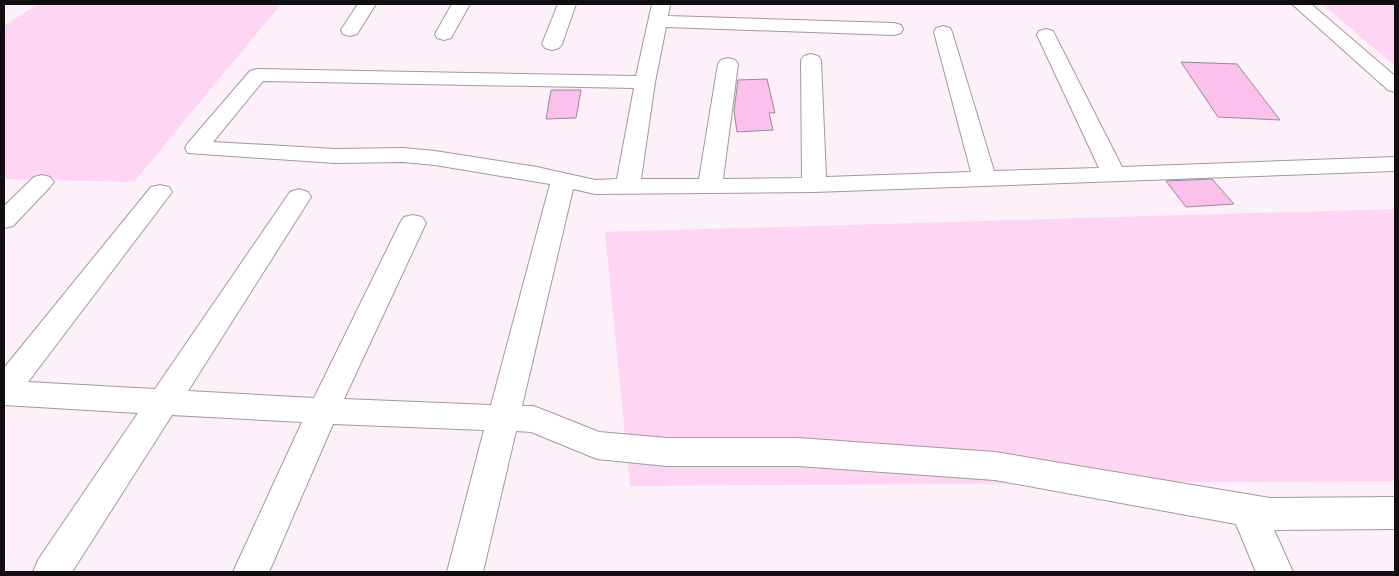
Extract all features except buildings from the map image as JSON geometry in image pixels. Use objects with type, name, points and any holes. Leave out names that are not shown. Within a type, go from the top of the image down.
[{"type":"street","points":[[350,30],[368,4]]},
{"type":"street","points":[[444,34],[461,4]]},
{"type":"street","points":[[552,44],[566,4]]},
{"type":"street","points":[[1302,4],[1395,86]]},
{"type":"street","points":[[628,187],[645,82],[660,12],[894,30]]},
{"type":"street","points":[[943,32],[984,178]]},
{"type":"street","points":[[1046,35],[1113,173]]},
{"type":"street","points":[[811,60],[814,185]]},
{"type":"street","points":[[710,186],[728,64]]},
{"type":"street","points":[[645,82],[256,75],[196,148],[335,156],[403,155],[435,158],[595,187],[814,185],[1395,164]]},
{"type":"street","points":[[465,572],[563,180]]},
{"type":"street","points":[[4,220],[42,182]]},
{"type":"street","points":[[4,392],[160,192]]},
{"type":"street","points":[[50,572],[165,402],[299,197]]},
{"type":"street","points":[[250,572],[323,411],[413,224]]},
{"type":"street","points":[[4,392],[323,411],[533,419],[597,445],[667,452],[798,452],[995,466],[1270,514],[1395,513]]},
{"type":"street","points":[[1248,510],[1274,572]]},
{"type":"shaded area","points":[[38,4],[281,4],[134,182],[4,179],[4,26]]},
{"type":"shaded area","points":[[1322,4],[1395,4],[1395,66]]},
{"type":"shaded area","points":[[1395,209],[1395,481],[630,486],[605,232]]}]
